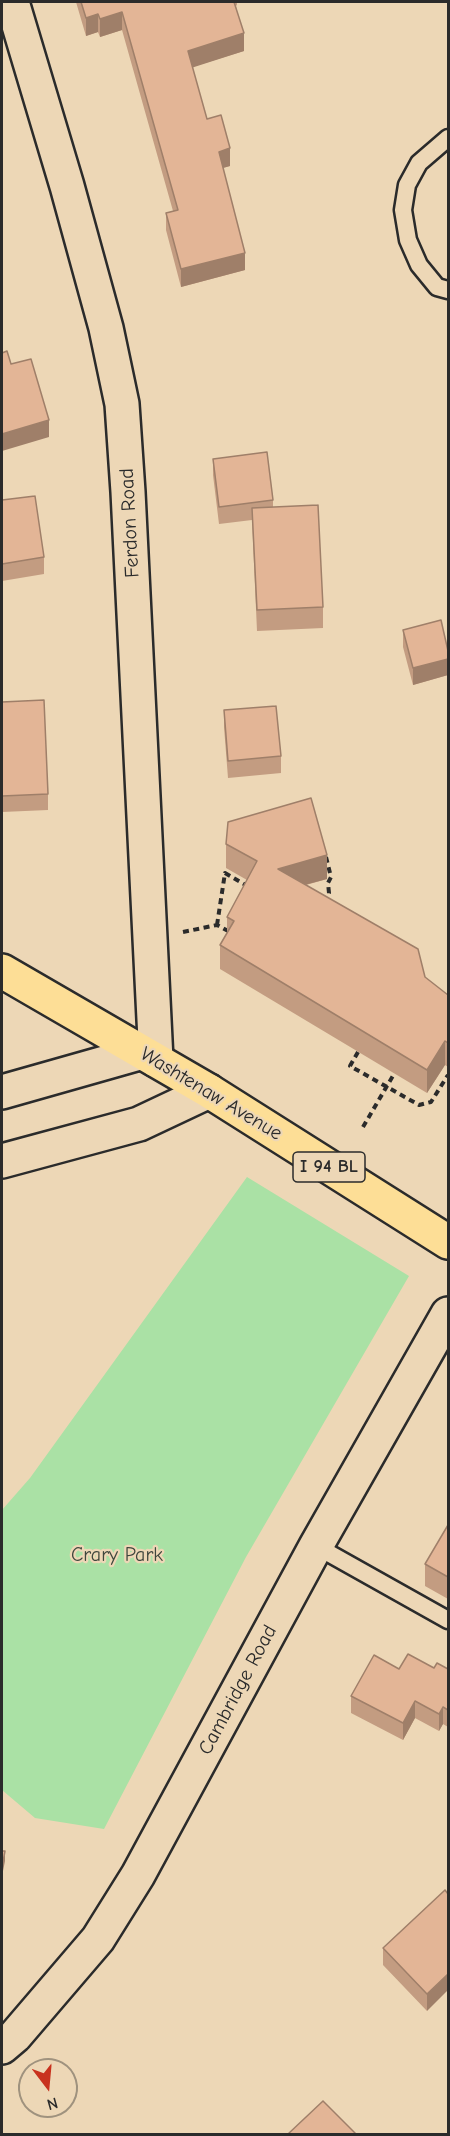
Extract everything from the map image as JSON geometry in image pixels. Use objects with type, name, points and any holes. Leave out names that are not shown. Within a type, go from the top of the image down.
[{"type":"main road","name":"Washtenaw Avenue","points":[[2,970],[209,1091],[448,1242]]},
{"type":"street","name":"Ferdon Road","points":[[12,2],[91,272],[122,404],[129,492],[146,882],[150,1056]]},
{"type":"street","points":[[2,1092],[150,1056]]},
{"type":"street","points":[[2,1161],[139,1124],[209,1091]]},
{"type":"street","name":"Cambridge Road","points":[[2,2047],[15,2036],[98,1938],[132,1884],[316,1546],[448,1314]]},
{"type":"lane","points":[[448,138],[419,163],[407,185],[403,210],[408,240],[419,265],[437,287],[448,290]]},
{"type":"lane","points":[[316,1546],[448,1620]]},
{"type":"path","points":[[325,902],[331,877],[326,857]]},
{"type":"path","points":[[217,925],[225,873],[255,890]]},
{"type":"path","points":[[177,933],[217,925],[232,933]]},
{"type":"path","points":[[358,1052],[350,1066],[387,1088],[423,1105],[431,1102],[448,1075]]},
{"type":"path","points":[[363,1127],[394,1074]]},
{"type":"green space","name":"Crary Park","points":[[247,1177],[409,1276],[246,1557],[104,1829],[35,1818],[2,1790],[2,1510],[30,1478]]},
{"type":"building","points":[[81,2],[234,2],[244,33],[188,51],[207,119],[221,115],[230,148],[219,152],[245,253],[181,269],[166,213],[178,210],[122,12],[100,19],[98,14],[86,18]]},
{"type":"building","points":[[7,351],[11,364],[31,359],[49,420],[2,434],[2,353]]},
{"type":"building","points":[[267,452],[273,500],[219,507],[213,459]]},
{"type":"building","points":[[35,496],[44,557],[2,564],[2,500]]},
{"type":"building","points":[[318,505],[323,607],[257,610],[252,508]]},
{"type":"building","points":[[441,620],[448,659],[413,668],[403,630]]},
{"type":"building","points":[[44,700],[48,794],[2,796],[2,702]]},
{"type":"building","points":[[276,706],[281,756],[228,761],[224,710]]},
{"type":"building","points":[[311,798],[327,855],[278,869],[418,949],[425,977],[448,995],[448,1043],[445,1041],[427,1070],[220,945],[234,921],[227,917],[257,861],[226,844],[228,822]]},
{"type":"building","points":[[448,1525],[448,1577],[425,1564]]},
{"type":"building","points":[[408,1654],[434,1668],[437,1663],[448,1669],[448,1710],[443,1707],[439,1714],[415,1701],[403,1723],[351,1696],[374,1655],[399,1669]]},
{"type":"building","points":[[2,1851],[5,1851],[2,1867]]},
{"type":"building","points":[[445,1890],[448,1894],[448,1974],[427,1994],[383,1948]]},
{"type":"building","points":[[323,2101],[356,2134],[288,2134]]}]
